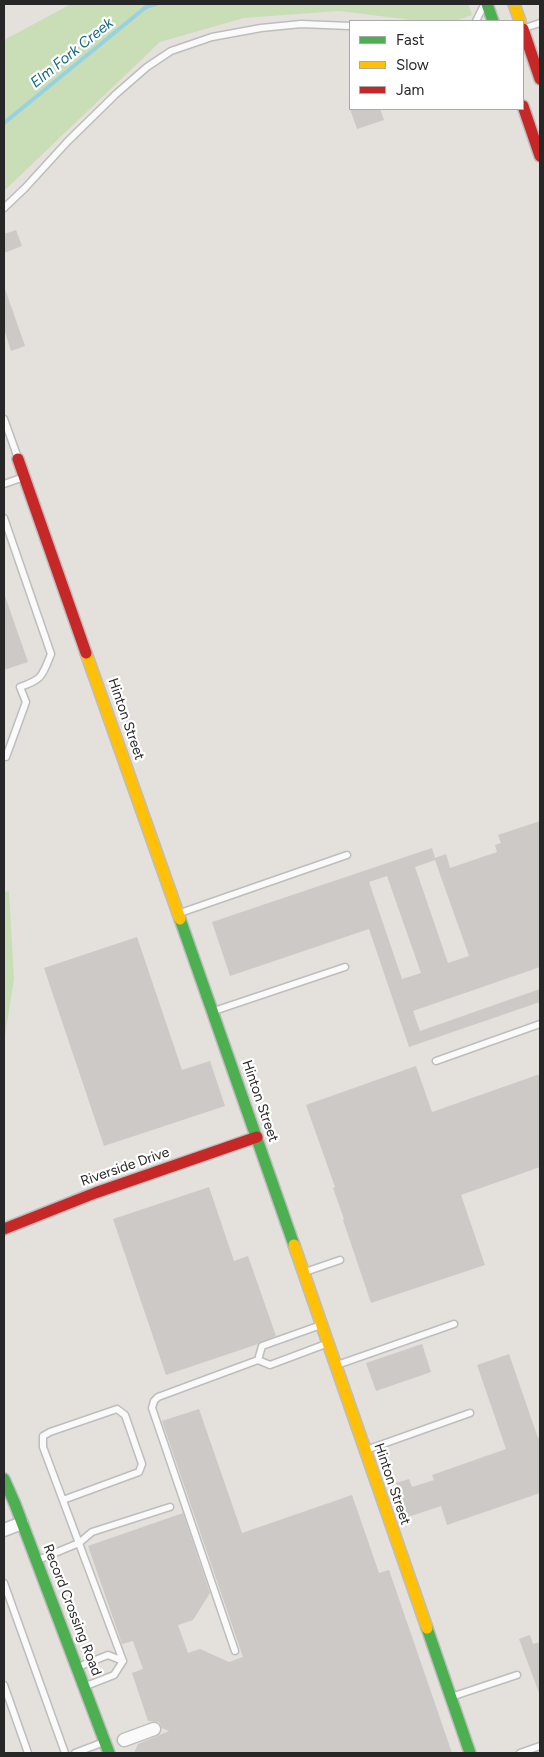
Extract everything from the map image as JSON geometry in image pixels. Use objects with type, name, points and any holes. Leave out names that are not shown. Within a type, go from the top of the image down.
[{"type":"street","points":[[485,4],[493,20]]},
{"type":"street","points":[[514,4],[520,20]]},
{"type":"street","points":[[524,32],[540,79]]},
{"type":"street","points":[[524,109],[540,156]]},
{"type":"street","name":"Hinton Street","points":[[18,459],[213,1011],[470,1753]]},
{"type":"street","name":"Riverside Drive","points":[[4,1229],[95,1193],[257,1137]]},
{"type":"street","name":"Record Crossing Road","points":[[4,1479],[37,1560],[109,1753]]},
{"type":"street","points":[[4,1530],[22,1523]]},
{"type":"street","points":[[124,1740],[154,1729]]},
{"type":"lane","points":[[477,20],[485,4]]},
{"type":"lane","points":[[524,29],[540,23]]},
{"type":"lane","points":[[4,208],[116,94],[147,67],[171,51],[212,37],[261,28],[301,24],[349,26]]},
{"type":"lane","points":[[4,420],[18,459]]},
{"type":"lane","points":[[4,484],[24,477]]},
{"type":"lane","points":[[4,518],[51,654],[38,681],[20,687],[26,702],[6,756],[4,755]]},
{"type":"lane","points":[[178,914],[347,855]]},
{"type":"lane","points":[[213,1011],[345,967]]},
{"type":"lane","points":[[436,1061],[540,1024]]},
{"type":"lane","points":[[304,1273],[340,1260]]},
{"type":"lane","points":[[336,1366],[454,1324]]},
{"type":"lane","points":[[258,1360],[262,1346],[322,1325]]},
{"type":"lane","points":[[235,1651],[152,1408],[154,1401],[158,1397],[258,1360],[270,1365],[328,1343]]},
{"type":"lane","points":[[63,1500],[139,1472],[142,1464],[125,1415],[117,1409],[50,1432],[43,1436],[43,1447],[123,1661]]},
{"type":"lane","points":[[365,1450],[470,1412]]},
{"type":"lane","points":[[37,1560],[79,1544],[92,1532],[170,1506]]},
{"type":"lane","points":[[4,1582],[66,1753]]},
{"type":"lane","points":[[78,1667],[108,1655],[123,1661]]},
{"type":"lane","points":[[85,1687],[114,1676],[123,1661]]},
{"type":"lane","points":[[450,1697],[517,1674]]},
{"type":"lane","points":[[4,1685],[28,1753]]},
{"type":"lane","points":[[75,1753],[105,1742]]},
{"type":"lane","points":[[520,1753],[540,1746]]},
{"type":"green space","points":[[71,4],[468,4],[472,15],[459,20],[412,20],[339,11],[244,18],[160,42],[4,191],[4,40]]},
{"type":"green space","points":[[9,891],[14,979],[4,1042],[4,892]]},
{"type":"building","points":[[350,110],[380,110],[384,120],[357,129]]},
{"type":"building","points":[[16,230],[22,246],[4,253],[4,234]]},
{"type":"building","points":[[4,289],[25,346],[11,351],[4,329]]},
{"type":"building","points":[[4,597],[28,662],[4,670]]},
{"type":"building","points":[[540,821],[540,967],[413,1011],[420,1031],[540,989],[540,1002],[409,1047],[369,929],[230,976],[212,922],[432,848],[435,858],[446,854],[450,868],[497,852],[495,845],[501,843],[498,835]],"holes":[[[435,860],[469,956],[448,963],[415,867]],[[387,876],[421,973],[402,979],[369,882]]]},
{"type":"building","points":[[137,937],[182,1070],[210,1061],[225,1106],[104,1146],[44,968]]},
{"type":"building","points":[[416,1066],[432,1112],[540,1074],[540,1167],[461,1195],[485,1265],[371,1303],[333,1188],[335,1187],[306,1105]]},
{"type":"building","points":[[209,1187],[234,1261],[248,1256],[276,1336],[258,1344],[166,1375],[113,1219]]},
{"type":"building","points":[[422,1344],[431,1372],[376,1391],[366,1363]]},
{"type":"building","points":[[509,1354],[538,1438],[540,1437],[540,1493],[447,1525],[441,1506],[408,1517],[396,1483],[409,1479],[412,1487],[434,1480],[432,1475],[506,1449],[477,1365]]},
{"type":"building","points":[[199,1409],[242,1533],[352,1495],[379,1573],[389,1570],[452,1753],[134,1753],[138,1744],[169,1731],[162,1728],[159,1722],[148,1721],[132,1673],[143,1669],[133,1641],[122,1644],[88,1546],[183,1513],[210,1593],[193,1620],[178,1625],[188,1653],[200,1649],[229,1662],[243,1657],[162,1421]]},
{"type":"building","points":[[530,1635],[533,1644],[540,1642],[539,1693],[519,1639]]},
{"type":"waterway","name":"Elm Fork Creek","points":[[4,123],[146,7],[156,4]]},
{"type":"traffic: fast","points":[[487,4],[493,20]]},
{"type":"traffic: fast","points":[[180,919],[294,1245]]},
{"type":"traffic: fast","points":[[4,1479],[109,1753]]},
{"type":"traffic: fast","points":[[427,1628],[470,1753]]},
{"type":"traffic: slow","points":[[514,4],[520,20]]},
{"type":"traffic: slow","points":[[86,653],[180,919]]},
{"type":"traffic: slow","points":[[294,1245],[427,1628]]},
{"type":"traffic: jam","points":[[524,32],[540,79]]},
{"type":"traffic: jam","points":[[524,109],[540,156]]},
{"type":"traffic: jam","points":[[18,459],[86,653]]},
{"type":"traffic: jam","points":[[4,1229],[95,1193],[257,1137]]}]
